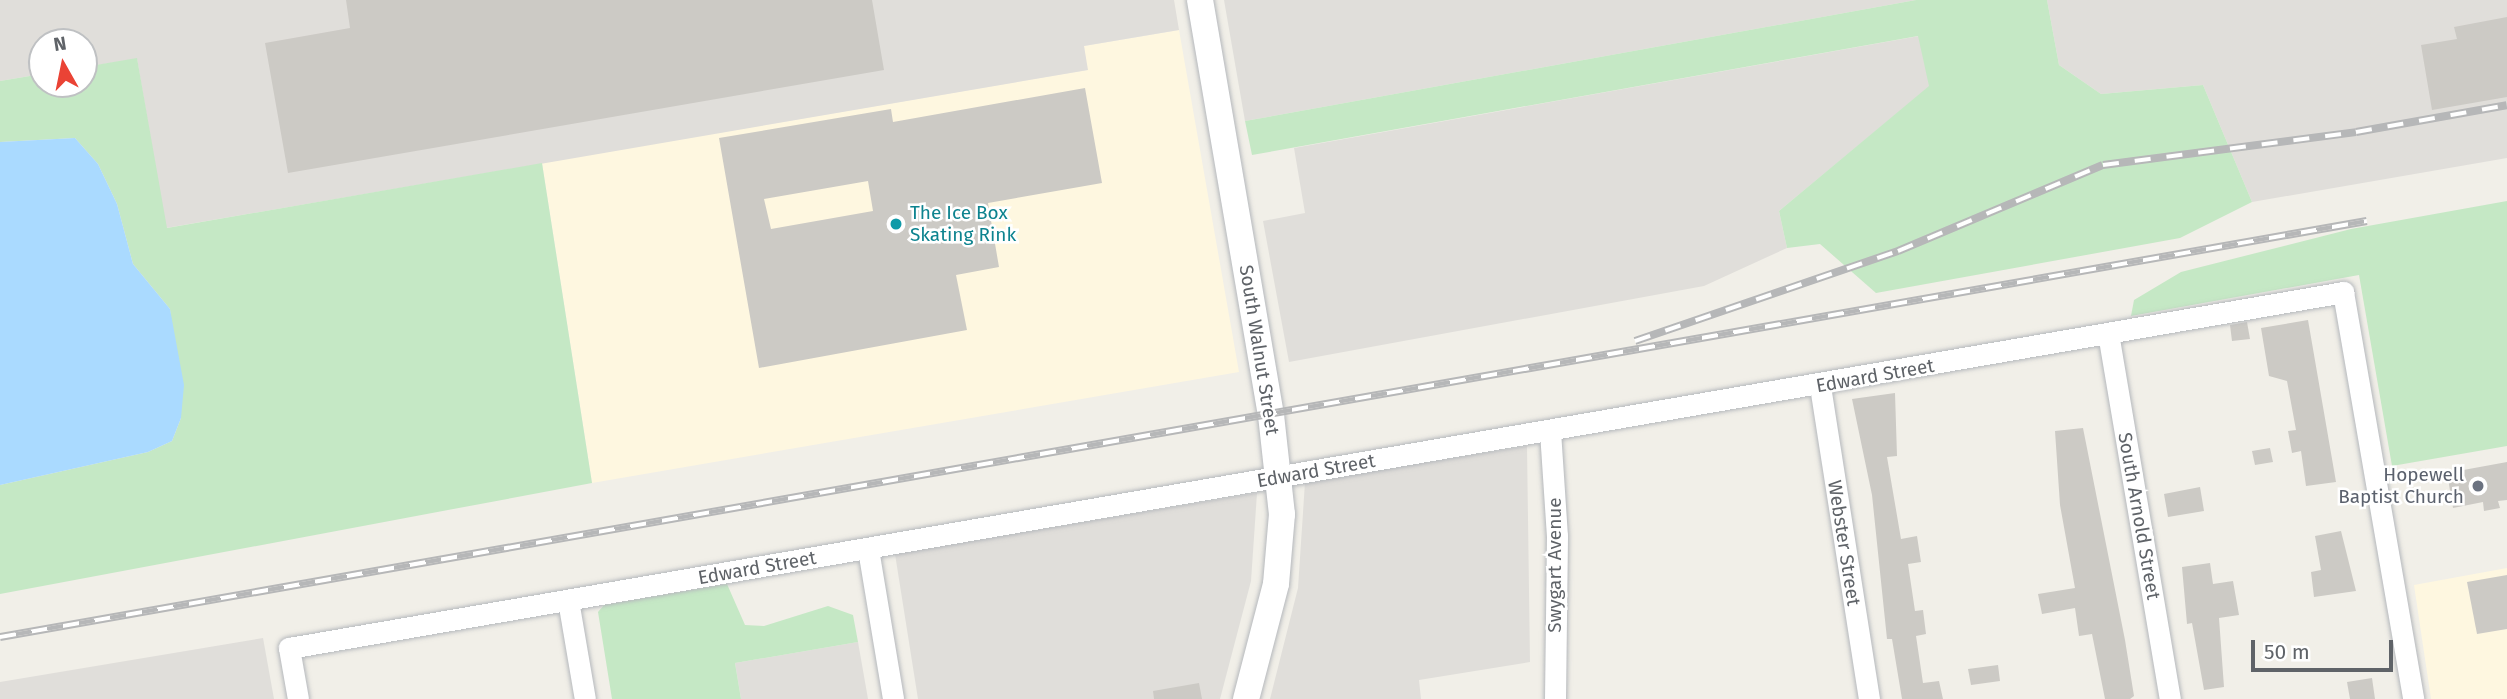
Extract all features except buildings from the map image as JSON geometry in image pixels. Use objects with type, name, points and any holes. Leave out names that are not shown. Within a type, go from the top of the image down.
[{"type":"street","name":"South Walnut Street","points":[[1200,0],[1282,514],[1276,584],[1246,699]]},
{"type":"street","name":"Edward Street","points":[[298,699],[289,648],[1820,386],[2108,332],[2343,292],[2413,699]]},
{"type":"street","name":"South Arnold Street","points":[[2108,332],[2170,699]]},
{"type":"street","name":"Webster Street","points":[[1820,386],[1869,699]]},
{"type":"street","name":"Swygart Avenue","points":[[1550,431],[1557,536],[1555,699]]},
{"type":"street","points":[[868,549],[893,699]]},
{"type":"street","points":[[568,600],[585,699]]},
{"type":"shaded area","points":[[0,0],[1174,0],[1179,30],[1084,46],[1088,70],[166,228],[137,59],[98,65],[98,28],[28,28],[28,76],[0,81]]},
{"type":"shaded area","points":[[1224,0],[1916,0],[1245,121]]},
{"type":"shaded area","points":[[2047,0],[2507,0],[2507,158],[2252,202],[2203,85],[2101,94],[2059,65]]},
{"type":"shaded area","points":[[1179,30],[1239,372],[592,483],[542,163],[1087,70],[1084,46]]},
{"type":"shaded area","points":[[1919,36],[1930,86],[1779,211],[1787,248],[1704,286],[1289,362],[1263,221],[1305,213],[1294,148]]},
{"type":"shaded area","points":[[1527,446],[1530,662],[1419,680],[1421,699],[1270,699],[1298,588],[1305,482]]},
{"type":"shaded area","points":[[1257,493],[1251,581],[1220,699],[918,699],[895,554]]},
{"type":"shaded area","points":[[2507,568],[2507,699],[2431,699],[2414,585]]},
{"type":"shaded area","points":[[263,638],[274,699],[0,699],[0,682]]},
{"type":"shaded area","points":[[858,642],[868,699],[741,699],[735,663]]},
{"type":"green space","points":[[1916,0],[2047,0],[2059,65],[2101,94],[2203,85],[2252,202],[2180,238],[1876,293],[1820,244],[1787,248],[1779,211],[1929,86],[1918,36],[1252,155],[1245,121]]},
{"type":"green space","points":[[137,58],[167,228],[542,163],[592,483],[0,594],[0,485],[148,452],[172,441],[181,418],[170,309],[133,264],[117,204],[98,164],[75,138],[0,142],[0,81],[28,76],[28,98],[98,98],[98,65]]},
{"type":"green space","points":[[2507,201],[2507,446],[2392,466],[2359,275],[2131,316],[2134,300],[2181,272],[2351,229]]},
{"type":"green space","points":[[727,584],[745,625],[764,626],[828,606],[853,615],[858,642],[735,663],[741,699],[612,699],[598,612],[604,605]]},
{"type":"water","points":[[75,138],[98,164],[117,204],[133,264],[170,309],[184,385],[181,418],[172,441],[148,452],[0,485],[0,142]]},
{"type":"railway","points":[[1635,341],[1898,251],[2103,165],[2356,132],[2507,105]]},
{"type":"railway","points":[[0,637],[2367,221]]},
{"type":"place","name":"The Ice Box Skating Rink","points":[[896,224]]},
{"type":"place","name":"Hopewell Baptist Church","points":[[2478,486]]}]
